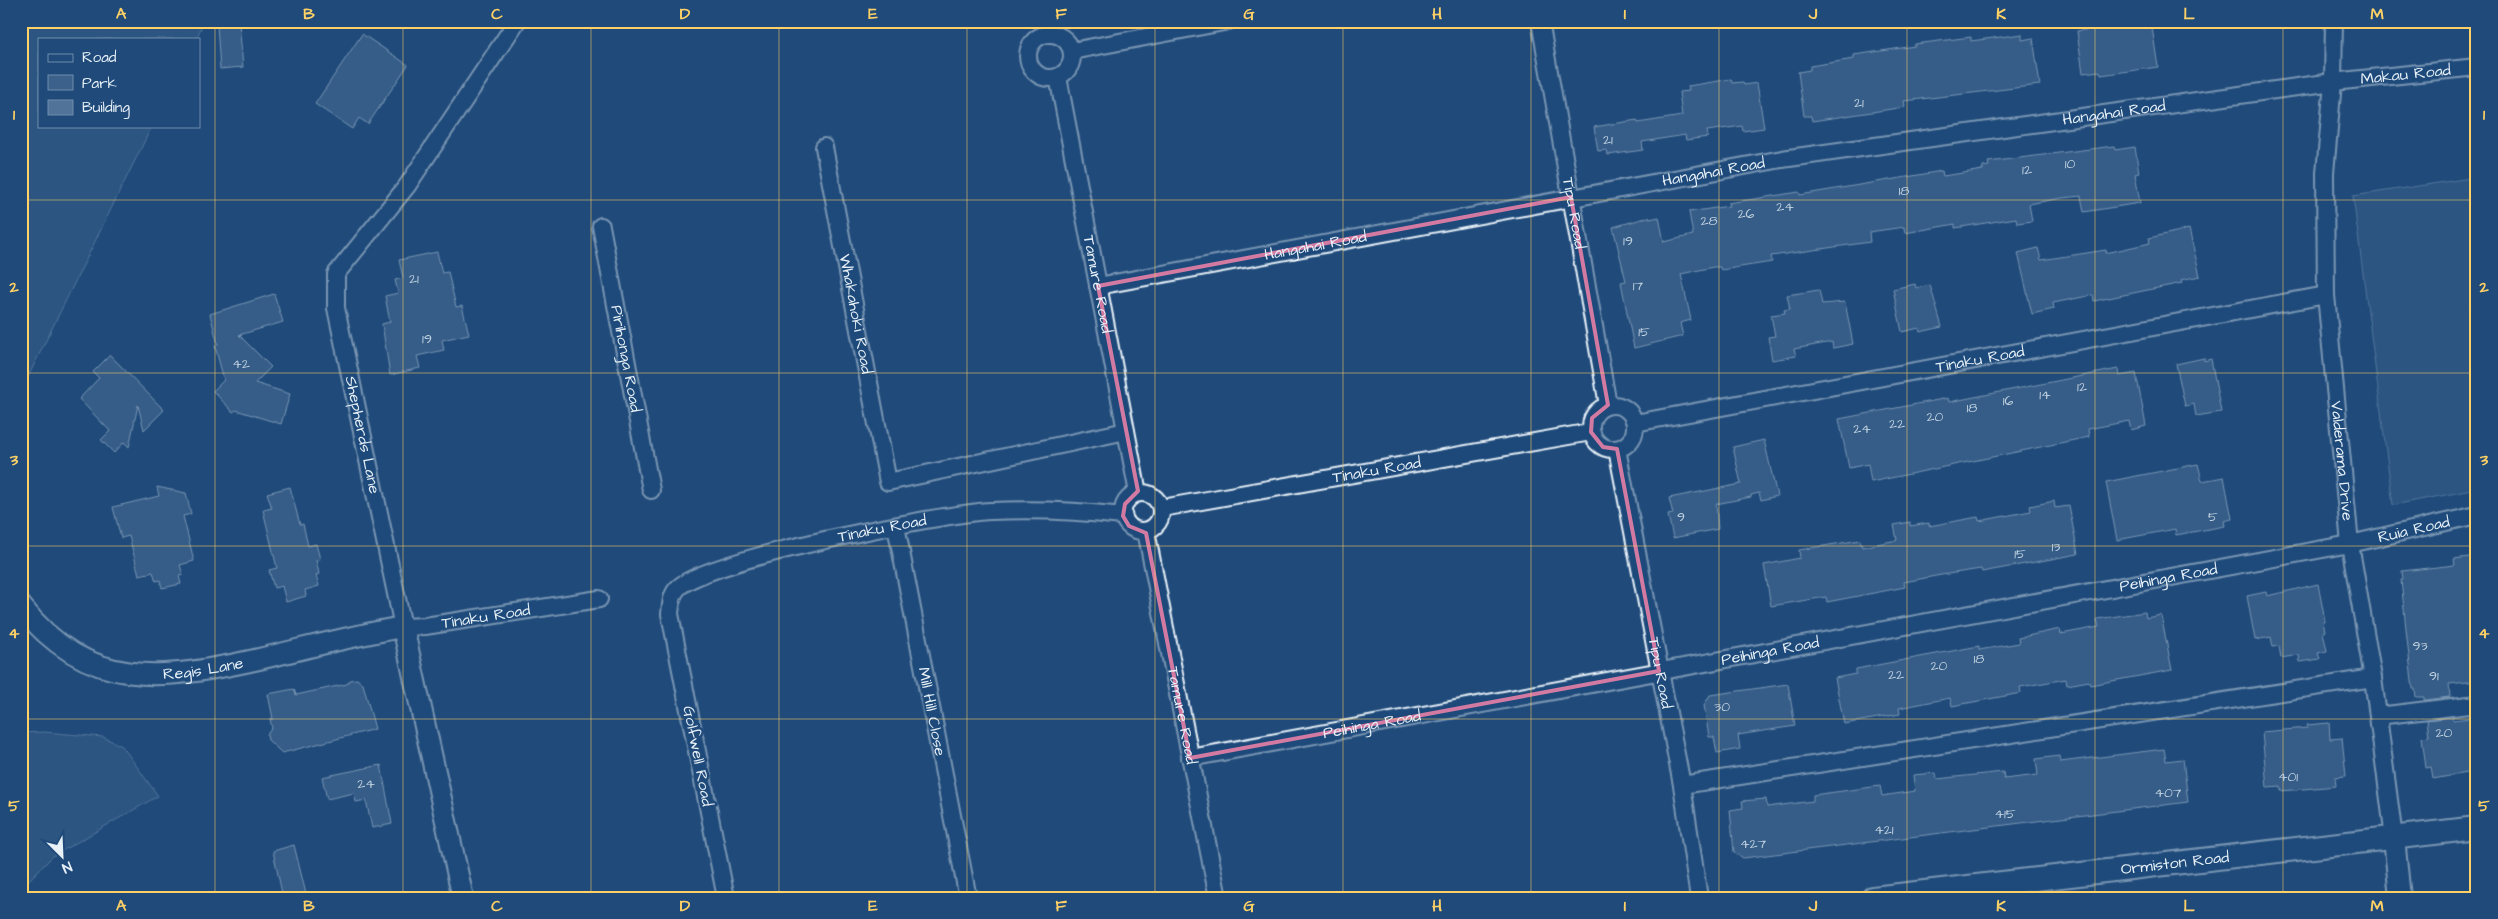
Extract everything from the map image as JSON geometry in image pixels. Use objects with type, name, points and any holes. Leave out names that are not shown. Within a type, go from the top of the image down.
[{"type":"main road","name":"Ormiston Road","points":[[1873,898],[2477,828]]},
{"type":"street","name":"Shepherds Lane","points":[[463,898],[403,627],[336,308],[336,274],[407,186],[517,21]]},
{"type":"street","points":[[1072,51],[1229,21]]},
{"type":"street","name":"Tipu Road","points":[[1540,21],[1608,405]]},
{"type":"street","name":"Valderama Drive","points":[[2334,21],[2333,82],[2325,173],[2326,295],[2350,544],[2373,678],[2400,898]]},
{"type":"street","points":[[1046,27],[1064,38],[1072,51],[1071,64],[1058,77],[1039,75],[1028,60],[1032,43],[1046,27]]},
{"type":"street","name":"Makau Road","points":[[2333,82],[2477,67]]},
{"type":"street","name":"Tamure Road","points":[[1058,77],[1138,493]]},
{"type":"street","name":"Hangahai Road","points":[[1098,286],[1782,159],[2333,82]]},
{"type":"street","name":"Whakahoki Road","points":[[824,147],[888,482],[1126,432]]},
{"type":"street","name":"Pirihonga Road","points":[[601,226],[652,490]]},
{"type":"street","name":"Tinaku Road","points":[[1635,423],[2326,295]]},
{"type":"street","points":[[1608,405],[1622,406],[1633,416],[1635,423],[1635,430],[1629,442],[1616,449],[1603,447],[1598,444],[1591,432],[1592,418],[1601,408],[1608,405]]},
{"type":"street","name":"Tinaku Road","points":[[1162,508],[1591,432]]},
{"type":"street","name":"Tipu Road","points":[[1616,449],[1658,671],[1682,785],[1699,898]]},
{"type":"street","points":[[1138,493],[1150,494],[1160,502],[1162,508],[1157,525],[1146,531],[1140,531],[1129,526],[1123,516],[1123,510],[1128,499],[1138,493]]},
{"type":"street","name":"Tinaku Road","points":[[670,614],[671,601],[676,589],[690,579],[709,571],[746,559],[896,526],[989,511],[1055,510],[1123,516]]},
{"type":"street","name":"Ruia Road","points":[[2350,544],[2477,515]]},
{"type":"street","name":"Mill Hill Close","points":[[896,526],[968,898]]},
{"type":"street","name":"Tamure Road","points":[[1146,531],[1218,898]]},
{"type":"street","name":"Peihinga Road","points":[[1190,758],[2350,544]]},
{"type":"street","name":"Tinaku Road","points":[[403,627],[425,626],[599,599]]},
{"type":"street","name":"Regis Lane","points":[[21,606],[33,622],[78,655],[108,669],[150,676],[224,667],[403,627]]},
{"type":"street","name":"Golfwell Road","points":[[670,614],[726,898]]},
{"type":"street","points":[[1682,785],[2373,678]]},
{"type":"street","points":[[2378,716],[2477,704]]},
{"type":"highlighted area","points":[[1571,197],[1608,405],[1592,418],[1591,432],[1603,447],[1617,449],[1659,671],[1190,758],[1146,533],[1129,526],[1123,516],[1125,504],[1138,491],[1098,286]]},
{"type":"green space","points":[[21,21],[204,21],[196,38],[38,38],[38,128],[151,128],[25,383],[21,386]]},
{"type":"green space","points":[[2477,177],[2477,489],[2393,505],[2353,196]]},
{"type":"green space","points":[[44,732],[103,737],[122,746],[158,796],[53,856],[21,888],[21,733]]},
{"type":"shaded area","points":[[2477,285],[2477,346],[2471,323],[2470,306],[2473,291]]},
{"type":"building","points":[[2151,21],[2158,67],[2101,75],[2100,71],[2083,73],[2077,31]]},
{"type":"building","points":[[239,23],[243,67],[220,69],[217,25]]},
{"type":"building","points":[[362,34],[408,65],[368,124],[359,118],[352,129],[315,104]]},
{"type":"building","points":[[2022,34],[2022,40],[2033,38],[2040,85],[1904,101],[1905,107],[1812,121],[1811,116],[1804,116],[1798,72],[1810,70],[1810,66],[1854,59],[1854,55],[1915,46],[1915,44],[1971,37],[1971,41]]},
{"type":"building","points":[[1731,79],[1732,83],[1743,82],[1744,85],[1757,83],[1764,128],[1743,131],[1742,126],[1707,131],[1708,137],[1686,140],[1685,135],[1642,142],[1643,150],[1608,155],[1607,150],[1598,151],[1594,127],[1637,120],[1638,123],[1682,116],[1679,92],[1689,91],[1688,86]]},
{"type":"building","points":[[2114,146],[2115,150],[2135,147],[2139,173],[2135,174],[2140,203],[2084,212],[2081,196],[2062,198],[2029,204],[2032,221],[2017,223],[2016,218],[1955,228],[1955,224],[1905,233],[1904,227],[1869,232],[1870,242],[1771,256],[1772,262],[1721,270],[1720,267],[1713,267],[1681,274],[1691,320],[1680,323],[1683,336],[1634,348],[1621,282],[1626,281],[1613,227],[1649,217],[1650,219],[1659,217],[1664,242],[1693,235],[1689,212],[1729,206],[1728,203],[1799,192],[1800,195],[1942,171],[1943,176],[1983,170],[1983,167],[1989,166],[1988,162]]},
{"type":"building","points":[[2189,229],[2200,276],[2181,280],[2182,283],[2094,301],[2093,295],[2053,303],[2054,309],[2032,314],[2018,253],[2038,248],[2041,260],[2106,250],[2106,253],[2150,243],[2149,238]]},
{"type":"building","points":[[437,252],[442,273],[448,272],[456,307],[462,306],[469,334],[442,340],[444,350],[417,356],[420,368],[390,375],[382,324],[390,322],[385,296],[398,293],[395,280],[403,278],[399,260]]},
{"type":"building","points":[[1915,284],[1916,288],[1930,285],[1942,327],[1920,332],[1919,328],[1902,332],[1893,289]]},
{"type":"building","points":[[1819,290],[1822,304],[1845,302],[1853,344],[1833,348],[1832,342],[1794,349],[1796,356],[1772,360],[1768,337],[1775,336],[1771,315],[1785,313],[1784,310],[1790,309],[1787,295]]},
{"type":"building","points":[[274,294],[283,322],[239,335],[271,367],[255,383],[290,394],[281,424],[236,410],[233,412],[213,391],[224,380],[215,346],[218,345],[210,314]]},
{"type":"building","points":[[110,355],[164,410],[144,430],[138,405],[129,447],[124,442],[114,453],[101,440],[110,431],[79,399],[99,378],[93,372]]},
{"type":"building","points":[[2204,358],[2204,361],[2211,359],[2221,412],[2196,416],[2194,404],[2185,406],[2176,364]]},
{"type":"building","points":[[2118,369],[2119,376],[2136,373],[2146,426],[2131,430],[2129,421],[2088,429],[2089,437],[1871,482],[1868,464],[1849,468],[1839,419],[1948,398],[1949,402]]},
{"type":"building","points":[[1764,440],[1777,496],[1761,500],[1759,493],[1751,495],[1751,497],[1716,504],[1718,529],[1673,538],[1668,515],[1673,514],[1669,498],[1741,484],[1733,447]]},
{"type":"building","points":[[2198,464],[2202,481],[2224,477],[2232,519],[2224,521],[2225,526],[2176,535],[2175,529],[2117,540],[2106,482]]},
{"type":"building","points":[[157,487],[186,493],[191,514],[183,516],[194,561],[180,565],[183,575],[179,576],[181,584],[162,588],[160,580],[156,581],[153,572],[139,575],[129,536],[121,538],[113,507],[159,496]]},
{"type":"building","points":[[290,487],[300,525],[303,524],[308,546],[316,544],[320,559],[316,560],[319,574],[316,575],[319,586],[305,590],[306,596],[286,602],[282,586],[274,588],[269,570],[277,568],[263,510],[272,508],[267,493]]},
{"type":"building","points":[[2054,501],[2055,508],[2069,506],[2078,554],[1982,572],[1981,569],[1904,582],[1905,587],[1827,602],[1826,597],[1771,606],[1764,565],[1800,558],[1799,550],[1860,540],[1862,547],[1897,540],[1894,525],[1910,522],[1910,526],[1929,523],[1929,526],[1978,517],[1979,521],[2031,511],[2030,506]]},
{"type":"building","points":[[2477,556],[2477,681],[2449,684],[2450,697],[2424,700],[2424,697],[2416,697],[2415,689],[2413,689],[2408,648],[2401,580],[2403,580],[2402,571],[2455,565],[2454,559]]},
{"type":"building","points":[[2318,584],[2325,621],[2323,621],[2325,631],[2323,632],[2327,651],[2318,653],[2320,659],[2300,662],[2299,655],[2281,658],[2279,646],[2273,647],[2271,637],[2255,640],[2247,596],[2266,592],[2267,596]]},
{"type":"building","points":[[2145,612],[2146,618],[2161,615],[2172,670],[2090,685],[2089,681],[2067,685],[2066,679],[2020,687],[2021,693],[1952,706],[1950,698],[1899,708],[1900,714],[1844,724],[1835,678],[1856,674],[1856,669],[1979,646],[1979,650],[2019,643],[2018,638],[2060,629],[2061,634],[2099,627],[2097,619]]},
{"type":"building","points":[[357,679],[363,684],[375,729],[282,753],[268,740],[267,734],[272,728],[270,719],[273,719],[268,694],[294,689],[296,695],[347,684],[350,680]]},
{"type":"building","points":[[1788,684],[1795,726],[1738,735],[1740,749],[1717,753],[1714,737],[1709,737],[1704,705],[1710,695]]},
{"type":"building","points":[[2452,717],[2453,720],[2477,717],[2477,771],[2433,779],[2431,767],[2426,768],[2422,737],[2429,736],[2427,720]]},
{"type":"building","points":[[2329,723],[2330,739],[2342,738],[2346,776],[2335,777],[2336,786],[2281,791],[2281,787],[2267,788],[2262,732],[2307,728],[2307,725]]},
{"type":"building","points":[[2164,749],[2166,761],[2183,759],[2188,802],[1743,858],[1734,852],[1730,810],[1743,808],[1742,801],[1766,799],[1767,807],[1813,801],[1813,795],[1880,786],[1882,796],[1915,791],[1913,775],[1936,773],[1937,779],[2003,772],[2004,779],[2038,775],[2036,759],[2059,756],[2060,762]]},
{"type":"building","points":[[381,765],[392,824],[372,828],[366,800],[356,802],[354,793],[327,799],[322,777]]},
{"type":"building","points":[[294,845],[307,898],[283,898],[273,851]]}]
